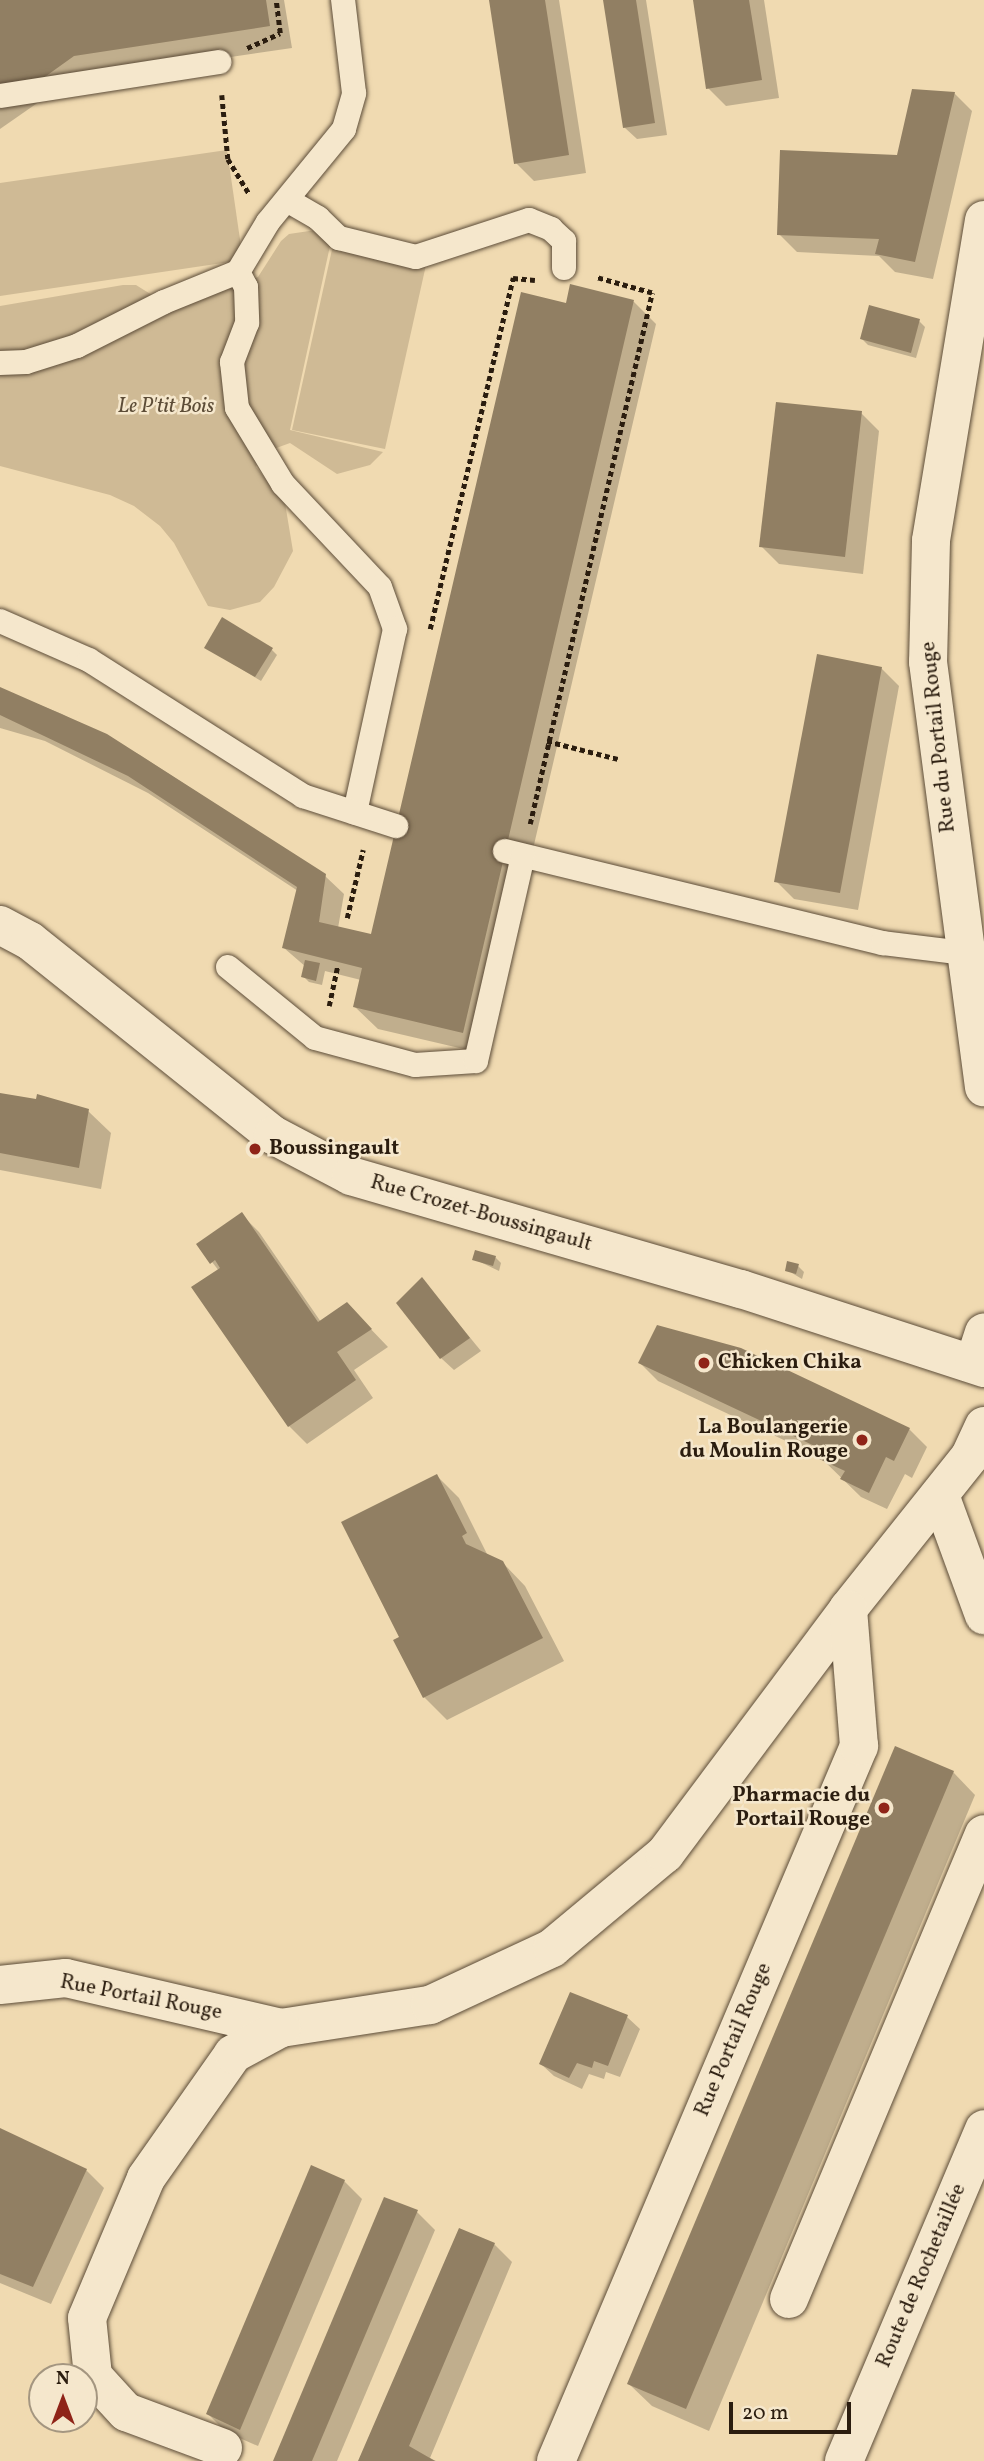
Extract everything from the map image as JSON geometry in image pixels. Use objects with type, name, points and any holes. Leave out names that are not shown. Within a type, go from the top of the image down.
[{"type":"street","name":"Rue du Portail Rouge","points":[[984,220],[931,541],[928,662],[984,1087]]},
{"type":"street","name":"Rue Crozet-Boussingault","points":[[0,925],[30,942],[274,1135],[351,1176],[741,1289],[981,1355]]},
{"type":"street","name":"Rue Portail Rouge","points":[[223,2448],[126,2412],[93,2376],[86,2318],[146,2178],[233,2054],[281,2028],[430,2005],[552,1948],[665,1854],[848,1609],[970,1456],[984,1426]]},
{"type":"street","points":[[940,1495],[984,1615]]},
{"type":"street","name":"Rue Portail Rouge","points":[[556,2461],[859,1746],[848,1609]]},
{"type":"street","points":[[789,2299],[984,1834]]},
{"type":"street","name":"Rue Portail Rouge","points":[[0,1985],[66,1978],[281,2028]]},
{"type":"street","name":"Route de Rochetaillée","points":[[844,2461],[984,2129]]},
{"type":"lane","points":[[0,363],[26,362],[78,346],[164,302],[238,272],[268,222],[344,129],[354,93],[343,0]]},
{"type":"lane","points":[[0,96],[219,62]]},
{"type":"lane","points":[[287,200],[318,218],[339,238],[416,257],[529,220],[551,229],[564,241],[574,271]]},
{"type":"lane","points":[[238,272],[246,287],[247,323],[232,362],[237,408],[282,484],[380,587],[395,629],[363,816]]},
{"type":"lane","points":[[0,621],[89,660],[303,796],[396,826]]},
{"type":"lane","points":[[228,967],[316,1038],[415,1065],[476,1061],[514,854],[883,943],[965,953]]},
{"type":"path","points":[[268,222],[228,159],[219,62],[280,33],[276,0]]},
{"type":"path","points":[[429,634],[513,278],[556,281],[574,271],[652,293],[533,807]]},
{"type":"path","points":[[547,741],[618,759]]},
{"type":"path","points":[[347,918],[363,816]]},
{"type":"path","points":[[329,1009],[337,967]]},
{"type":"green space","points":[[227,150],[243,260],[0,296],[0,183]]},
{"type":"green space","name":"Le P'tit Bois","points":[[316,230],[330,246],[290,430],[383,452],[370,465],[337,474],[290,443],[260,454],[256,467],[285,503],[293,551],[274,587],[260,602],[230,610],[208,606],[174,543],[160,526],[134,506],[110,495],[0,466],[0,306],[123,285],[136,285],[152,295],[191,301],[258,277],[281,241],[289,234]]},
{"type":"green space","points":[[333,245],[426,265],[385,449],[292,430]]},
{"type":"building","points":[[0,0],[266,0],[270,26],[74,56],[0,109]]},
{"type":"building","points":[[489,0],[545,0],[569,155],[514,164]]},
{"type":"building","points":[[603,0],[636,0],[655,123],[623,128]]},
{"type":"building","points":[[693,0],[749,0],[762,80],[706,89]]},
{"type":"building","points":[[912,89],[955,92],[915,262],[875,254],[879,239],[777,235],[780,150],[897,155]]},
{"type":"building","points":[[570,284],[634,300],[463,1033],[353,1007],[362,968],[282,948],[297,887],[128,776],[0,715],[0,687],[107,734],[326,874],[319,922],[371,934],[521,292],[566,303]]},
{"type":"building","points":[[869,305],[920,319],[911,353],[860,339]]},
{"type":"building","points":[[776,402],[862,411],[845,557],[759,547]]},
{"type":"building","points":[[222,617],[273,648],[255,677],[204,648]]},
{"type":"building","points":[[817,654],[882,667],[840,893],[774,882]]},
{"type":"building","points":[[305,960],[320,963],[316,981],[301,977]]},
{"type":"building","points":[[0,1093],[36,1099],[37,1094],[89,1109],[79,1168],[0,1153]]},
{"type":"building","points":[[242,1212],[318,1322],[347,1302],[372,1329],[337,1352],[356,1380],[288,1427],[191,1287],[220,1268],[215,1260],[210,1264],[196,1244]]},
{"type":"building","points":[[475,1250],[496,1256],[493,1266],[472,1260]]},
{"type":"building","points":[[787,1261],[799,1264],[796,1274],[785,1271]]},
{"type":"building","points":[[422,1277],[470,1338],[440,1359],[396,1303]]},
{"type":"building","points":[[657,1325],[741,1348],[910,1428],[894,1461],[886,1457],[869,1493],[840,1479],[845,1471],[817,1458],[821,1449],[638,1363]]},
{"type":"building","points":[[437,1474],[467,1533],[462,1536],[466,1544],[503,1561],[543,1638],[423,1698],[393,1640],[399,1637],[341,1522]]},
{"type":"building","points":[[895,1746],[954,1771],[686,2409],[627,2384]]},
{"type":"building","points":[[570,1992],[628,2015],[608,2066],[594,2061],[592,2068],[577,2063],[569,2078],[539,2064]]},
{"type":"building","points":[[0,2128],[87,2169],[33,2287],[0,2274]]},
{"type":"building","points":[[311,2165],[345,2180],[240,2430],[206,2414]]},
{"type":"building","points":[[384,2197],[418,2210],[312,2461],[273,2461]]},
{"type":"building","points":[[459,2228],[495,2243],[409,2446],[435,2461],[358,2461]]},
{"type":"place","name":"Boussingault","points":[[255,1149]]},
{"type":"place","name":"Chicken Chika","points":[[704,1363]]},
{"type":"place","name":"La Boulangerie du Moulin Rouge","points":[[862,1440]]},
{"type":"place","name":"Pharmacie du Portail Rouge","points":[[884,1808]]}]
